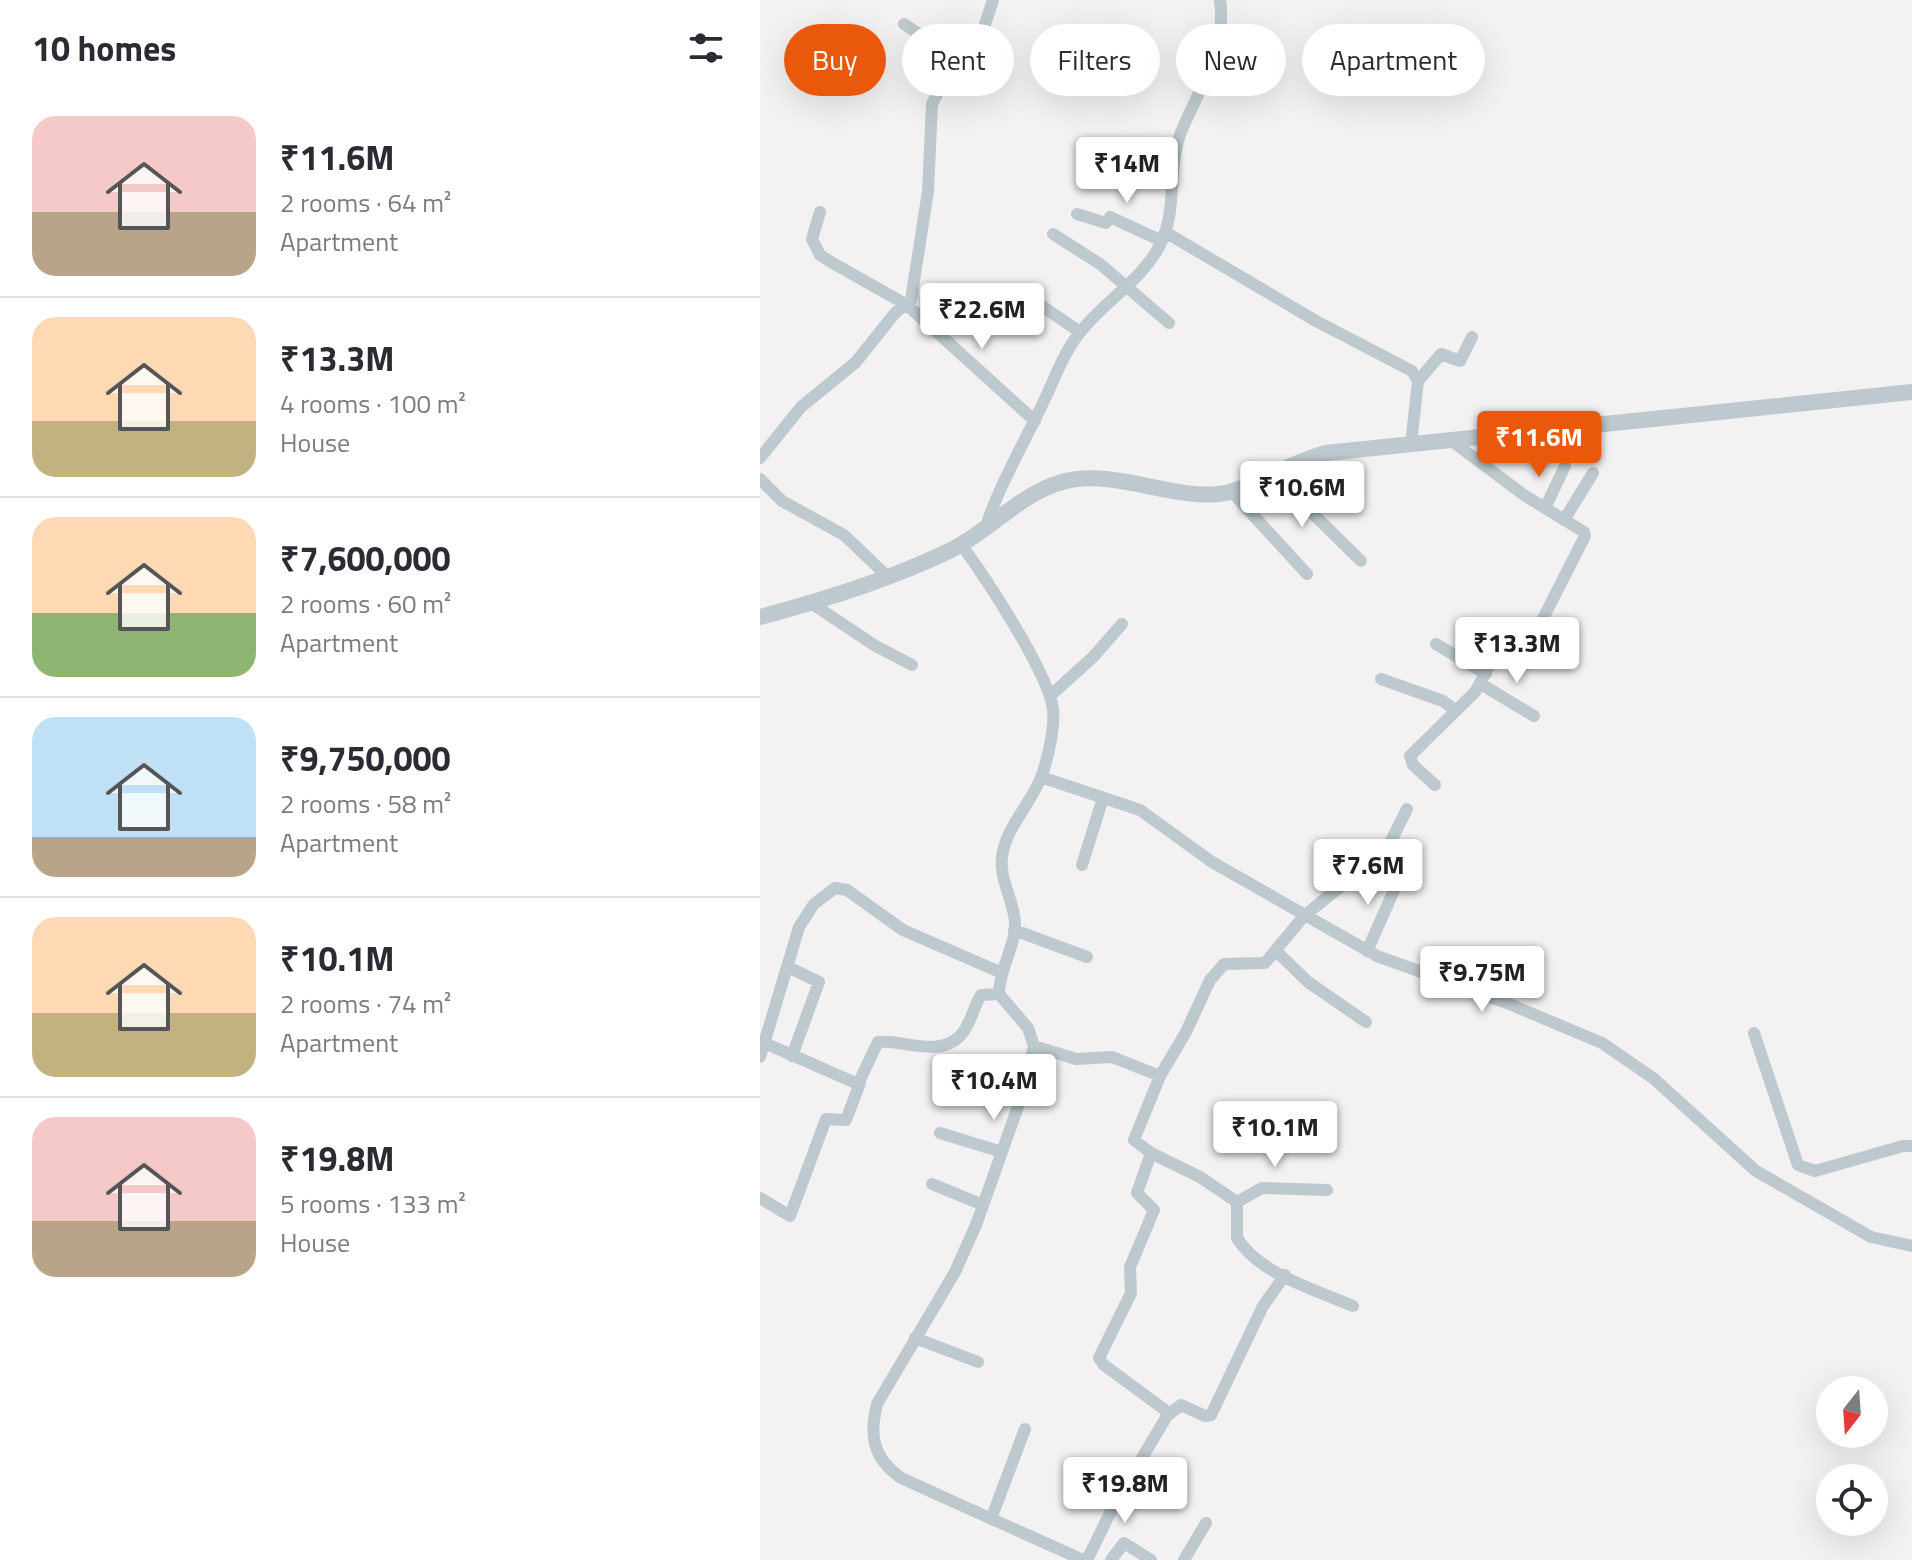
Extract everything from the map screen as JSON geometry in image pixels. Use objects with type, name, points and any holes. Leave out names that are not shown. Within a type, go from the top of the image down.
[{"type":"street","points":[[985,24],[993,0]]},
{"type":"street","points":[[986,526],[1063,359],[1080,332],[1126,287],[1164,237],[1176,148],[1214,58],[1220,0]]},
{"type":"street","points":[[760,458],[801,407],[856,362],[895,313],[907,305],[913,296],[921,245],[932,104],[936,96]]},
{"type":"street","points":[[820,212],[812,239],[820,255],[907,305],[1035,421]]},
{"type":"street","points":[[1077,214],[1107,223],[1110,217],[1164,237],[1412,371],[1418,381]]},
{"type":"street","points":[[1053,234],[1100,264],[1169,323]]},
{"type":"street","points":[[1020,291],[1080,332]]},
{"type":"street","points":[[1411,444],[1418,381],[1441,354],[1460,361],[1472,337]]},
{"type":"street","points":[[760,617],[887,576],[961,544],[1046,488],[1080,479],[1103,479],[1202,494],[1231,491],[1326,453],[1912,392]]},
{"type":"street","points":[[1435,785],[1413,765],[1410,756],[1456,711],[1483,679],[1505,637],[1531,642],[1583,540],[1584,532],[1476,462],[1449,439]]},
{"type":"street","points":[[1545,508],[1565,466]]},
{"type":"street","points":[[1279,470],[1299,500],[1361,561]]},
{"type":"street","points":[[1564,520],[1593,473]]},
{"type":"street","points":[[760,479],[782,501],[844,535],[887,576]]},
{"type":"street","points":[[1231,491],[1307,574]]},
{"type":"street","points":[[961,544],[1003,608],[1050,696],[1053,718],[1041,777],[1003,849],[1002,876],[1013,913],[1014,930],[999,994],[1028,1028],[1034,1046],[1020,1101],[1002,1152],[952,1277],[877,1404],[872,1425],[878,1458],[901,1478],[1085,1560],[1167,1416],[1181,1405],[1205,1416],[1211,1415],[1263,1306],[1285,1275]]},
{"type":"street","points":[[811,603],[874,645],[912,665]]},
{"type":"street","points":[[1050,696],[1093,657],[1122,624]]},
{"type":"street","points":[[1436,644],[1534,716]]},
{"type":"street","points":[[1381,679],[1443,701],[1456,711]]},
{"type":"street","points":[[1041,777],[1148,815],[1212,862],[1367,951],[1595,1039],[1653,1078],[1756,1171],[1871,1237],[1912,1246]]},
{"type":"street","points":[[1082,865],[1103,798]]},
{"type":"street","points":[[1237,1202],[1134,1140],[1160,1076],[1186,1032],[1210,980],[1224,964],[1262,965],[1304,916],[1384,855],[1407,809]]},
{"type":"street","points":[[1367,951],[1400,877],[1398,869],[1379,858]]},
{"type":"street","points":[[760,1057],[797,933],[808,913],[830,890],[840,888],[903,930],[1002,973]]},
{"type":"street","points":[[1014,930],[1087,957]]},
{"type":"street","points":[[1276,951],[1308,982],[1366,1022]]},
{"type":"street","points":[[788,967],[819,982],[792,1056]]},
{"type":"street","points":[[760,1198],[790,1216],[826,1119],[846,1120],[878,1042],[919,1048],[955,1040],[963,1032],[981,995],[999,994]]},
{"type":"street","points":[[1754,1033],[1771,1092],[1802,1168],[1815,1171],[1912,1146]]},
{"type":"street","points":[[762,1042],[860,1083]]},
{"type":"street","points":[[1034,1046],[1076,1059],[1112,1057],[1160,1076]]},
{"type":"street","points":[[940,1133],[1002,1152]]},
{"type":"street","points":[[1151,1153],[1137,1193],[1154,1210],[1130,1267],[1131,1293],[1099,1358],[1104,1365],[1165,1410],[1167,1416]]},
{"type":"street","points":[[932,1184],[983,1205]]},
{"type":"street","points":[[1237,1202],[1262,1188],[1327,1190]]},
{"type":"street","points":[[1237,1202],[1236,1228],[1242,1245],[1285,1275],[1353,1306]]},
{"type":"street","points":[[915,1338],[978,1362]]},
{"type":"street","points":[[991,1519],[1025,1429]]},
{"type":"street","points":[[1184,1560],[1206,1523]]},
{"type":"street","points":[[1111,1560],[1124,1543],[1151,1560]]}]
